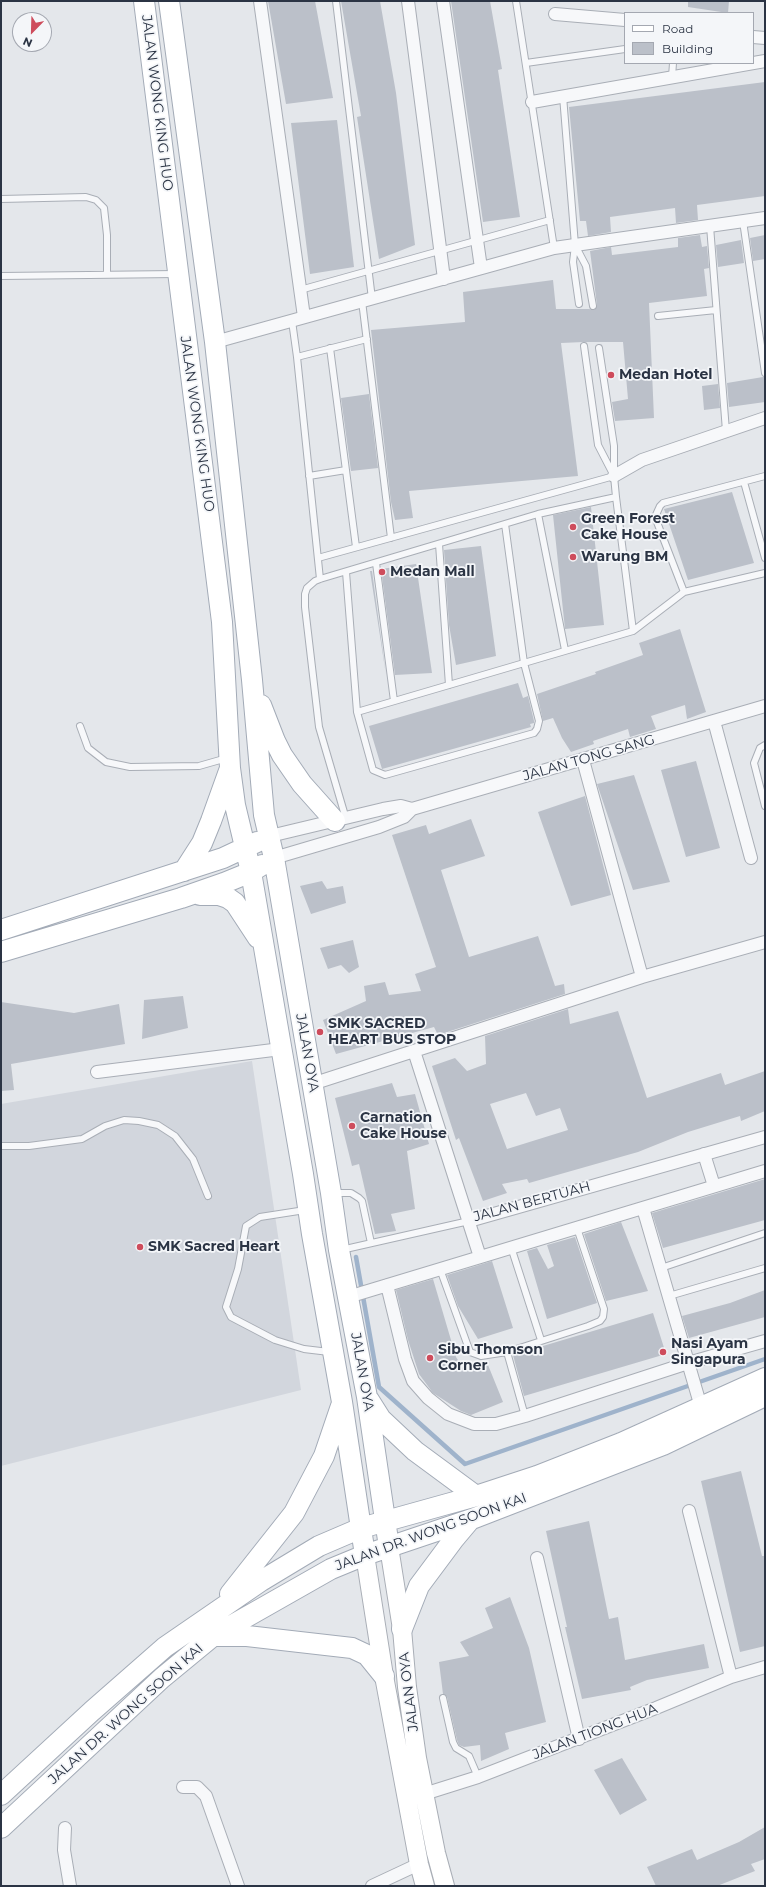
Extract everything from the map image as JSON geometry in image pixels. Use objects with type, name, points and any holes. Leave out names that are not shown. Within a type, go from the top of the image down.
[{"type":"main road","name":"JALAN WONG KING HUO","points":[[144,1],[177,274],[209,510],[222,622],[230,763],[245,848]]},
{"type":"main road","name":"JALAN WONG KING HUO","points":[[169,1],[215,342],[252,680],[264,815],[270,836]]},
{"type":"main road","points":[[252,680],[275,741],[282,755],[302,784],[340,820]]},
{"type":"main road","points":[[184,871],[202,843],[211,821],[230,763]]},
{"type":"main road","points":[[1,930],[223,858],[270,836]]},
{"type":"main road","name":"JALAN OYA","points":[[270,836],[340,1250],[353,1295],[402,1628],[407,1687],[417,1758],[436,1853],[445,1886]]},
{"type":"main road","name":"JALAN OYA","points":[[245,848],[251,872],[342,1402],[384,1676],[419,1864],[425,1886]]},
{"type":"main road","points":[[1,952],[181,898],[251,872],[274,858]]},
{"type":"main road","points":[[181,898],[211,894],[228,898],[234,903],[263,945]]},
{"type":"main road","name":"JALAN DR. WONG SOON KAI","points":[[1,1795],[165,1647],[261,1581],[319,1546],[361,1528],[476,1496],[537,1476],[621,1443],[699,1398],[765,1378]]},
{"type":"main road","name":"JALAN DR. WONG SOON KAI","points":[[1,1828],[162,1678],[213,1636],[331,1569],[365,1555],[472,1519],[663,1445],[765,1396]]},
{"type":"main road","points":[[367,1397],[381,1420],[414,1451],[476,1496]]},
{"type":"main road","points":[[216,1611],[294,1513],[324,1456],[342,1402]]},
{"type":"main road","points":[[402,1628],[419,1586],[454,1539],[472,1519]]},
{"type":"main road","points":[[213,1636],[247,1636],[352,1648],[367,1655],[384,1676]]},
{"type":"street","points":[[260,1],[304,317]]},
{"type":"street","points":[[408,1],[444,279]]},
{"type":"street","points":[[443,1],[481,268]]},
{"type":"street","points":[[556,14],[624,20]]},
{"type":"street","points":[[754,37],[765,38]]},
{"type":"street","points":[[754,64],[765,62]]},
{"type":"street","points":[[532,102],[753,64]]},
{"type":"street","points":[[215,342],[554,248],[765,218]]},
{"type":"street","points":[[614,476],[642,460],[765,418]]},
{"type":"street","name":"JALAN TONG SANG","points":[[274,858],[379,827],[404,818],[412,810],[765,706]]},
{"type":"street","points":[[714,721],[751,858]]},
{"type":"street","points":[[583,760],[642,977]]},
{"type":"street","name":"JALAN TONG SANG","points":[[270,836],[401,806],[412,810]]},
{"type":"street","points":[[312,1084],[642,977],[765,942]]},
{"type":"street","points":[[97,1072],[281,1049]]},
{"type":"street","name":"JALAN BERTUAH","points":[[414,1051],[468,1221],[765,1136]]},
{"type":"street","points":[[704,1154],[714,1186]]},
{"type":"street","points":[[353,1295],[765,1171]]},
{"type":"street","points":[[643,1208],[699,1398]]},
{"type":"street","points":[[468,1221],[480,1257]]},
{"type":"street","points":[[387,1285],[405,1359],[413,1381],[428,1398],[448,1414],[474,1424],[496,1424],[525,1416],[690,1368],[765,1341]]},
{"type":"street","points":[[689,1511],[731,1677]]},
{"type":"street","points":[[537,1558],[578,1739]]},
{"type":"street","name":"JALAN TIONG HUA","points":[[424,1794],[478,1777],[578,1739],[731,1677],[765,1667]]},
{"type":"street","points":[[183,1787],[197,1787],[206,1796],[238,1886]]},
{"type":"street","points":[[65,1828],[64,1850],[70,1886]]},
{"type":"street","points":[[372,1886],[419,1864]]},
{"type":"lane","points":[[336,1],[368,271],[367,339],[391,538]]},
{"type":"lane","points":[[516,1],[554,248]]},
{"type":"lane","points":[[526,63],[624,48]]},
{"type":"lane","points":[[672,77],[673,64]]},
{"type":"lane","points":[[564,96],[575,245],[573,262],[578,304]]},
{"type":"lane","points":[[1,199],[86,197],[96,200],[104,208],[107,235],[107,275]]},
{"type":"lane","points":[[300,290],[550,220]]},
{"type":"lane","points":[[743,221],[765,373]]},
{"type":"lane","points":[[710,226],[726,431]]},
{"type":"lane","points":[[575,245],[586,266],[593,306]]},
{"type":"lane","points":[[1,276],[177,274]]},
{"type":"lane","points":[[658,316],[716,310]]},
{"type":"lane","points":[[292,321],[320,580]]},
{"type":"lane","points":[[297,357],[367,339]]},
{"type":"lane","points":[[584,346],[598,445],[614,476]]},
{"type":"lane","points":[[330,348],[356,547]]},
{"type":"lane","points":[[599,348],[614,446],[616,497],[633,631]]},
{"type":"lane","points":[[309,476],[346,470]]},
{"type":"lane","points":[[318,558],[614,476]]},
{"type":"lane","points":[[684,592],[655,517],[657,510],[664,503],[765,476]]},
{"type":"lane","points":[[744,482],[765,558]]},
{"type":"lane","points":[[340,820],[319,727],[305,607],[305,594],[307,588],[315,581],[538,514],[616,497]]},
{"type":"lane","points":[[538,514],[565,650]]},
{"type":"lane","points":[[346,572],[357,712],[370,766],[376,772],[384,775],[534,733],[537,729],[539,721],[524,663],[505,524]]},
{"type":"lane","points":[[439,544],[449,685]]},
{"type":"lane","points":[[376,563],[394,701]]},
{"type":"lane","points":[[357,712],[633,631],[684,592],[765,574]]},
{"type":"lane","points":[[80,726],[88,748],[106,762],[130,767],[199,766],[230,763]]},
{"type":"lane","points":[[765,746],[760,748],[754,763],[765,806]]},
{"type":"lane","points":[[1,1146],[29,1146],[82,1139],[105,1126],[124,1120],[140,1121],[158,1125],[175,1136],[193,1159],[208,1196]]},
{"type":"lane","points":[[331,1193],[351,1193],[362,1201],[371,1243]]},
{"type":"lane","points":[[308,1209],[260,1217],[246,1226],[238,1268],[226,1307],[231,1318],[276,1340],[304,1349],[333,1352]]},
{"type":"lane","points":[[340,1250],[468,1221]]},
{"type":"lane","points":[[440,1269],[470,1352],[481,1356],[507,1352],[588,1326],[600,1321],[603,1317],[604,1309],[577,1228]]},
{"type":"lane","points":[[661,1268],[765,1233]]},
{"type":"lane","points":[[512,1247],[541,1340]]},
{"type":"lane","points":[[669,1296],[765,1268]]},
{"type":"lane","points":[[507,1352],[525,1416]]},
{"type":"lane","points":[[443,1698],[453,1742],[456,1748],[468,1756],[478,1777]]},
{"type":"shaded area","name":"SMK Sacred Heart","points":[[252,1061],[301,1390],[1,1466],[1,1104]]},
{"type":"building","points":[[268,1],[315,1],[333,98],[286,104]]},
{"type":"building","points":[[341,1],[380,1],[396,93],[415,245],[379,259],[357,117],[361,116]]},
{"type":"building","points":[[451,1],[490,1],[502,69],[498,70],[520,217],[483,222]]},
{"type":"building","points":[[688,1],[729,1],[728,12],[688,7]]},
{"type":"building","points":[[765,82],[765,196],[697,205],[698,220],[676,223],[675,208],[610,217],[611,232],[588,236],[586,221],[580,221],[569,107]]},
{"type":"building","points":[[337,120],[354,267],[310,274],[291,123]]},
{"type":"building","points":[[700,235],[702,247],[707,246],[709,268],[704,269],[707,296],[649,303],[654,418],[615,421],[612,402],[628,399],[623,342],[561,343],[578,476],[409,491],[413,518],[395,520],[391,502],[371,330],[465,322],[463,292],[553,280],[556,309],[594,310],[597,305],[590,251],[611,247],[612,255],[678,247],[678,238]]},
{"type":"building","points":[[765,235],[765,259],[753,261],[750,238]]},
{"type":"building","points":[[741,240],[744,263],[718,267],[716,245]]},
{"type":"building","points":[[765,377],[765,402],[729,407],[727,383]]},
{"type":"building","points":[[718,384],[720,408],[704,410],[702,386]]},
{"type":"building","points":[[369,394],[378,468],[351,471],[341,398]]},
{"type":"building","points":[[732,492],[754,563],[688,580],[664,509]]},
{"type":"building","points":[[591,507],[604,625],[565,629],[553,515]]},
{"type":"building","points":[[481,546],[496,656],[456,665],[449,625],[444,550]]},
{"type":"building","points":[[416,564],[432,673],[395,675],[381,569]]},
{"type":"building","points":[[370,571],[372,571],[386,675]]},
{"type":"building","points":[[680,629],[706,712],[687,719],[685,705],[651,716],[656,729],[630,737],[628,729],[593,741],[594,744],[571,752],[562,738],[553,718],[543,721],[537,694],[596,674],[595,672],[643,655],[639,643]]},
{"type":"building","points":[[518,683],[523,698],[528,696],[534,721],[534,723],[530,724],[531,727],[382,769],[369,726]]},
{"type":"building","points":[[696,761],[720,848],[686,857],[661,770]]},
{"type":"building","points":[[634,775],[670,882],[633,890],[597,784]]},
{"type":"building","points":[[585,796],[611,895],[571,906],[538,812]]},
{"type":"building","points":[[471,819],[485,856],[441,870],[469,957],[538,936],[555,986],[564,984],[565,994],[438,1035],[434,1027],[336,1054],[323,1020],[366,1001],[364,986],[385,982],[389,995],[421,991],[415,974],[436,967],[392,835],[426,825],[429,834]]},
{"type":"building","points":[[322,881],[327,889],[343,886],[346,903],[311,914],[300,886]]},
{"type":"building","points":[[353,940],[359,967],[349,973],[341,965],[328,969],[320,948]]},
{"type":"building","points":[[183,996],[188,1028],[142,1039],[144,1000]]},
{"type":"building","points":[[1,1002],[74,1013],[119,1004],[125,1044],[11,1064],[14,1090],[1,1091]]},
{"type":"building","points":[[568,1009],[570,1024],[618,1011],[647,1098],[721,1073],[725,1085],[765,1071],[765,1111],[741,1121],[740,1116],[688,1132],[638,1152],[529,1183],[527,1179],[502,1184],[507,1193],[483,1201],[459,1138],[456,1140],[432,1066],[455,1058],[467,1071],[486,1064],[485,1036]],"holes":[[[526,1093],[536,1116],[560,1108],[568,1130],[507,1149],[490,1104]]]},
{"type":"building","points":[[392,1083],[397,1097],[415,1094],[429,1144],[407,1151],[415,1209],[391,1214],[396,1231],[375,1234],[359,1164],[352,1166],[335,1098]]},
{"type":"building","points":[[765,1179],[765,1220],[663,1248],[652,1213]]},
{"type":"building","points":[[621,1222],[648,1291],[606,1301],[584,1234]]},
{"type":"building","points":[[575,1237],[597,1303],[547,1319],[527,1251],[537,1248],[548,1269],[554,1266],[547,1245]]},
{"type":"building","points":[[492,1261],[513,1328],[478,1339],[458,1306],[447,1275]]},
{"type":"building","points":[[433,1279],[456,1357],[464,1370],[488,1365],[503,1402],[471,1415],[461,1411],[433,1393],[419,1374],[408,1340],[396,1290]]},
{"type":"building","points":[[765,1290],[765,1317],[689,1338],[682,1316],[730,1303]]},
{"type":"building","points":[[653,1313],[666,1354],[524,1396],[513,1355]]},
{"type":"building","points":[[741,1471],[762,1556],[765,1556],[765,1646],[740,1652],[701,1481]]},
{"type":"building","points":[[589,1521],[609,1619],[618,1617],[625,1660],[704,1644],[709,1668],[647,1680],[630,1687],[631,1690],[582,1699],[565,1627],[567,1627],[546,1531]]},
{"type":"building","points":[[510,1597],[529,1648],[546,1722],[505,1733],[509,1749],[481,1761],[480,1745],[464,1747],[459,1745],[447,1697],[443,1694],[439,1662],[469,1656],[460,1642],[493,1628],[485,1608]]},
{"type":"building","points":[[622,1758],[647,1800],[620,1815],[594,1770]]},
{"type":"building","points":[[765,1827],[765,1859],[751,1864],[755,1871],[717,1886],[656,1886],[647,1867],[692,1849],[697,1860],[739,1842]]},
{"type":"waterway","points":[[356,1257],[379,1387],[465,1464],[765,1359]]},
{"type":"place","name":"Medan Hotel","points":[[611,375]]},
{"type":"place","name":"Green Forest Cake House","points":[[573,527]]},
{"type":"place","name":"Warung BM","points":[[573,557]]},
{"type":"place","name":"Medan Mall","points":[[382,572]]},
{"type":"place","name":"SMK SACRED HEART BUS STOP","points":[[320,1032]]},
{"type":"place","name":"Carnation Cake House","points":[[352,1126]]},
{"type":"place","name":"SMK Sacred Heart","points":[[140,1247]]},
{"type":"place","name":"Nasi Ayam Singapura","points":[[663,1352]]},
{"type":"place","name":"Sibu Thomson Corner","points":[[430,1358]]}]
